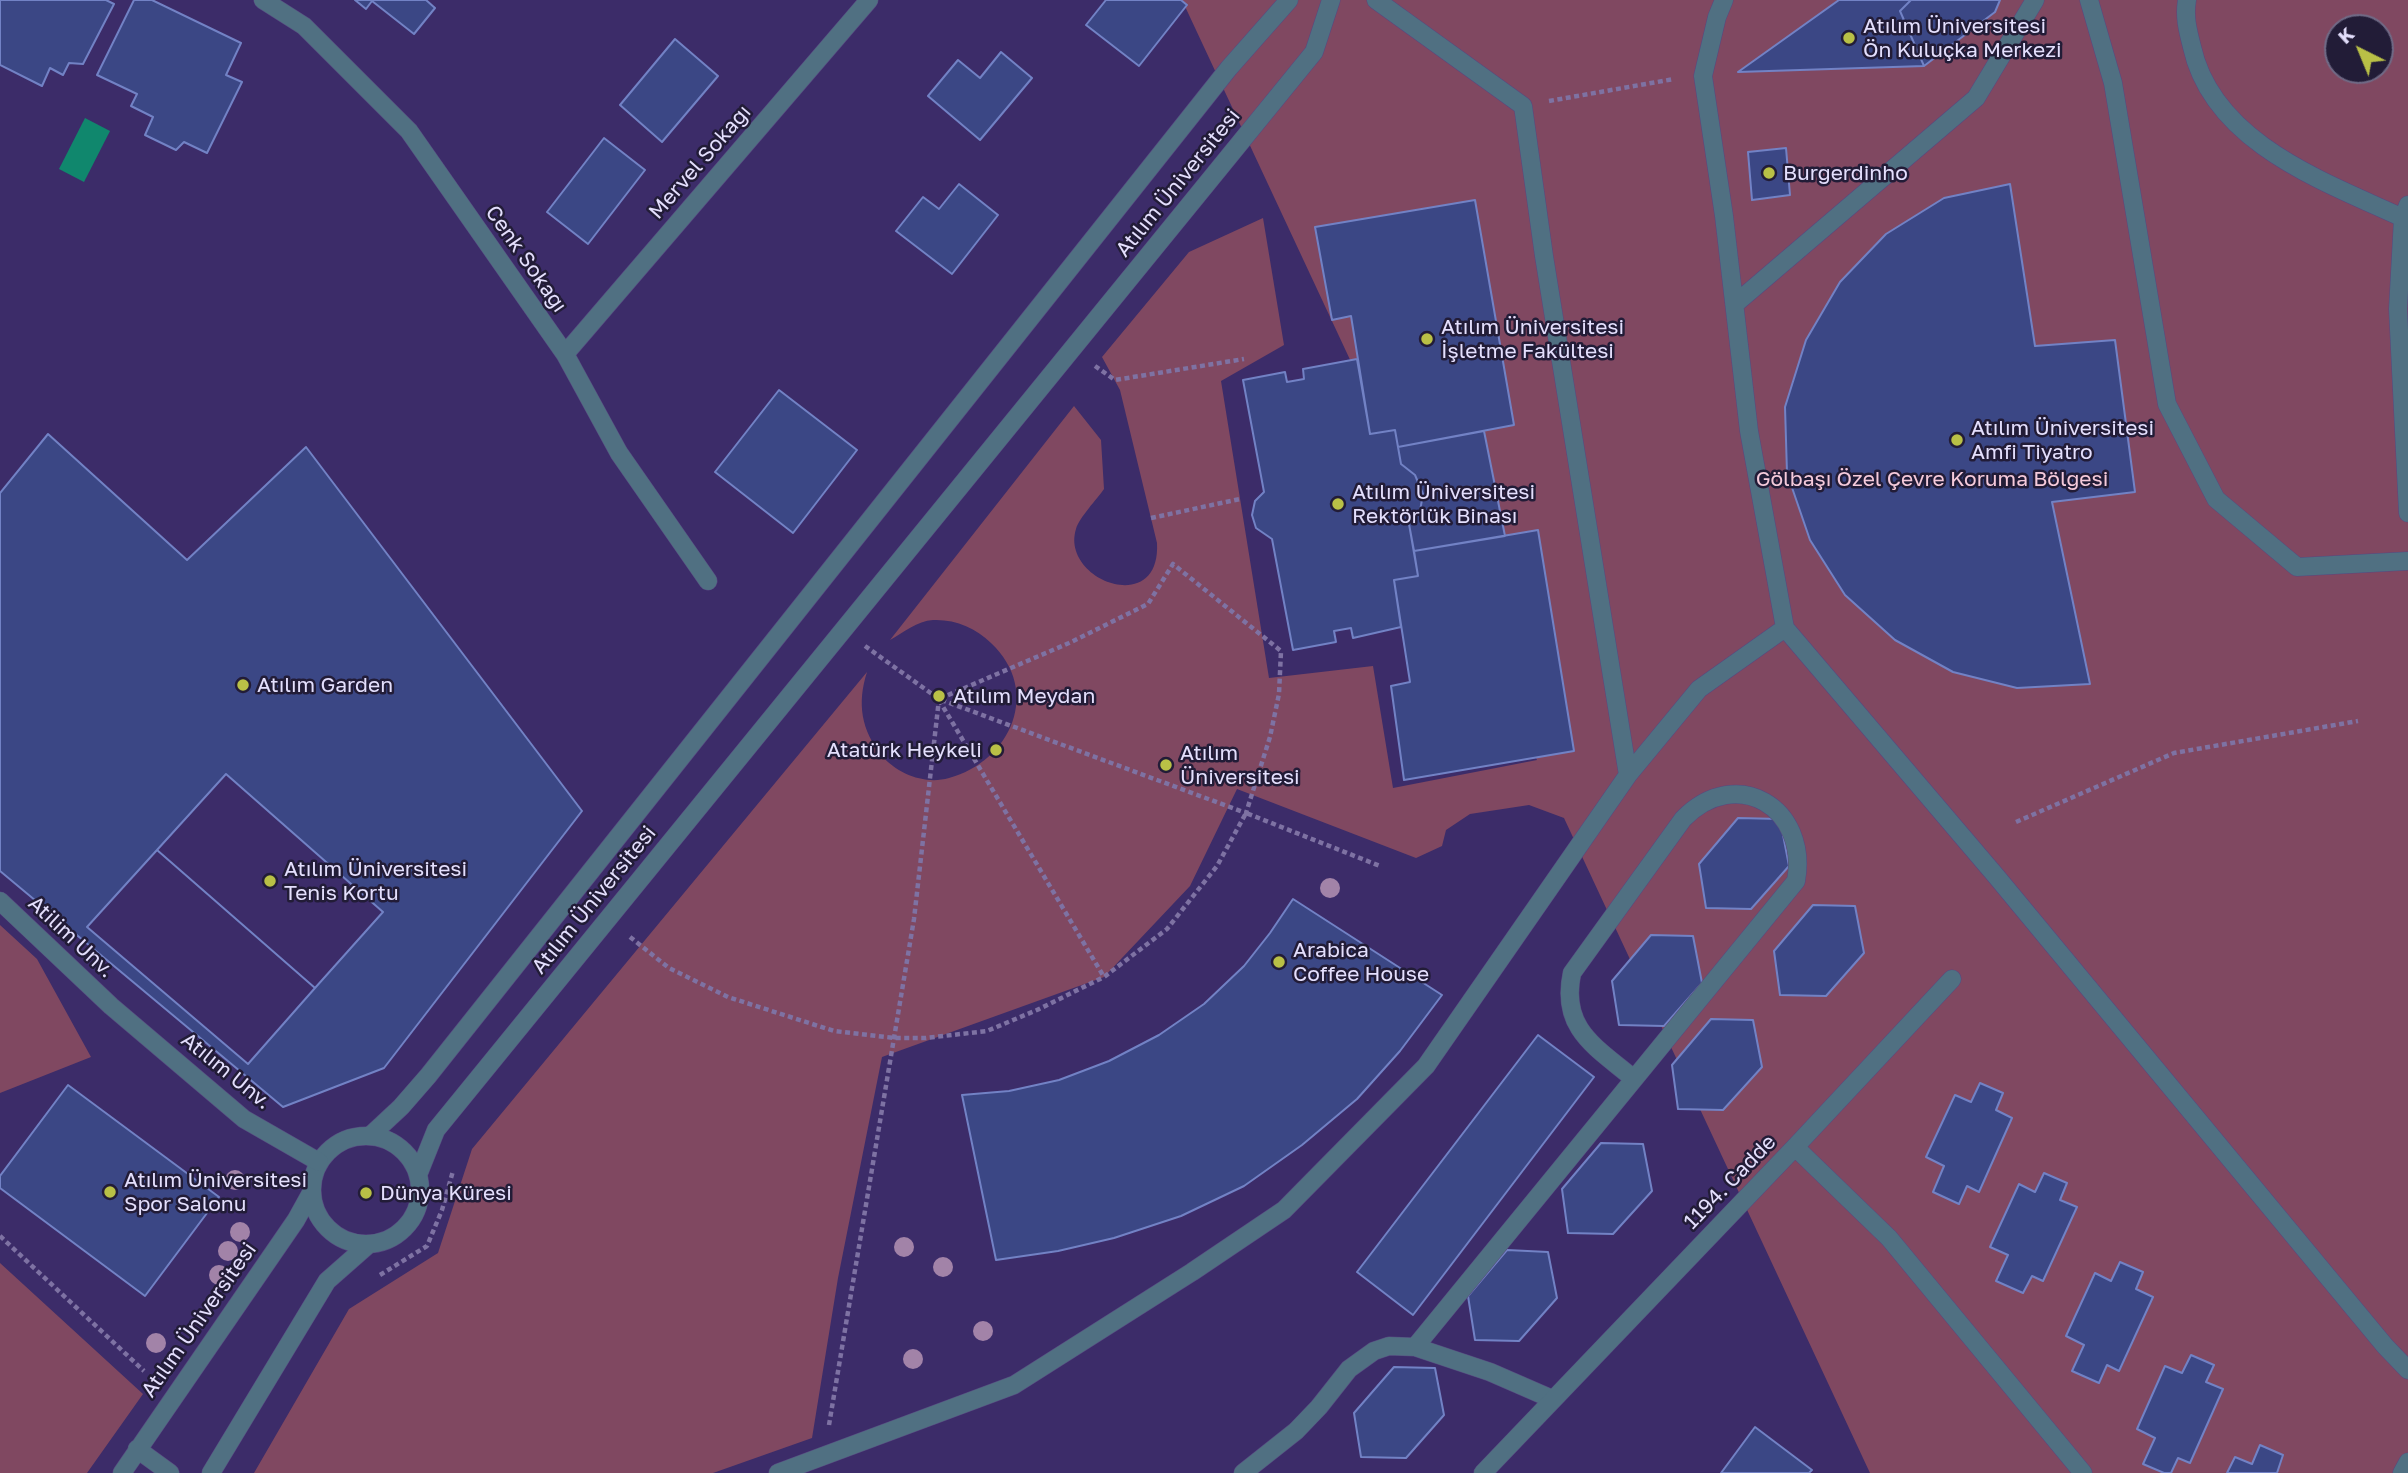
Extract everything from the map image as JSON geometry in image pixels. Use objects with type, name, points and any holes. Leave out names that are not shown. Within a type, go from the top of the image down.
[{"type":"street","name":"Cenk Sokağı","points":[[263,0],[304,26],[410,131],[565,354],[619,453],[708,581]]},
{"type":"street","name":"Mervel Sokağı","points":[[565,354],[869,0]]},
{"type":"street","name":"Atılım Üniversitesi","points":[[122,1473],[296,1220],[312,1191],[319,1162],[339,1142],[371,1135],[401,1107],[428,1076],[1229,68],[1289,0]]},
{"type":"street","name":"Atılım Üniversitesi","points":[[369,1244],[384,1241],[410,1222],[420,1191],[418,1174],[436,1130],[1314,52],[1331,0]]},
{"type":"street","points":[[1376,0],[1523,107],[1546,270],[1628,775]]},
{"type":"street","points":[[1724,0],[1717,17],[1703,76],[1735,304],[1749,432],[1785,628],[1996,876],[2385,1346],[2408,1370]]},
{"type":"street","points":[[1735,304],[1976,97],[2035,0]]},
{"type":"street","points":[[2089,0],[2113,83],[2167,404],[2216,499],[2297,567],[2408,561]]},
{"type":"street","points":[[2187,0],[2185,14],[2196,65],[2220,106],[2262,147],[2308,174],[2406,211],[2398,309],[2408,513]]},
{"type":"street","points":[[778,1473],[1014,1385],[1192,1272],[1283,1210],[1426,1066],[1628,775],[1699,688],[1785,628]]},
{"type":"street","points":[[1415,1347],[1796,881],[1799,864],[1797,846],[1791,830],[1783,816],[1756,796],[1721,795],[1694,808],[1683,819],[1572,973],[1568,1001],[1577,1027],[1634,1079]]},
{"type":"street","name":"Atilim Unv.","points":[[0,901],[111,1006]]},
{"type":"street","points":[[1796,1147],[1952,979]]},
{"type":"street","name":"Atılım Unv.","points":[[111,1006],[244,1119],[319,1162]]},
{"type":"street","points":[[371,1135],[387,1139],[401,1148],[418,1174]]},
{"type":"street","name":"1194. Cadde","points":[[1483,1473],[1796,1147],[1889,1238],[2083,1473]]},
{"type":"street","points":[[312,1191],[320,1219],[329,1230],[341,1238],[369,1244]]},
{"type":"street","points":[[211,1473],[327,1281],[369,1244]]},
{"type":"street","points":[[1243,1473],[1296,1431],[1361,1358],[1389,1346],[1415,1347],[1490,1372],[1552,1399]]},
{"type":"street","points":[[137,1449],[170,1473]]},
{"type":"street","points":[[2402,1473],[2408,1461]]},
{"type":"path","points":[[1574,96],[1662,80]]},
{"type":"path","points":[[1091,364],[1115,380],[1244,359]]},
{"type":"path","points":[[1151,518],[1240,499]]},
{"type":"path","points":[[626,934],[669,968],[729,997],[834,1031],[895,1038],[926,1038],[987,1031],[1037,1010],[1104,977],[1167,929],[1217,866],[1246,813],[1270,737],[1279,694],[1281,651],[1173,564],[1148,604],[939,699]]},
{"type":"path","points":[[864,645],[939,699],[1246,813],[1380,866]]},
{"type":"path","points":[[939,699],[1104,977]]},
{"type":"path","points":[[824,1456],[914,919],[939,699]]},
{"type":"path","points":[[2016,822],[2174,753],[2358,721]]},
{"type":"path","points":[[0,1236],[145,1371]]},
{"type":"green space","name":"Gölbaşı Özel Çevre Koruma Bölgesi","points":[[1182,0],[2408,0],[2408,1473],[1870,1473],[1564,818],[1529,805],[1470,814],[1446,830],[1442,846],[1416,858],[1237,789],[1190,886],[1104,977],[882,1057],[838,1278],[812,1438],[713,1473],[254,1473],[349,1309],[438,1253],[472,1149],[867,672],[862,695],[865,726],[882,756],[904,773],[921,779],[949,778],[971,769],[989,756],[1003,740],[1012,722],[1016,702],[1015,682],[1006,662],[991,643],[972,629],[941,620],[916,625],[890,640],[1074,406],[1101,440],[1104,489],[1076,529],[1075,547],[1082,563],[1096,576],[1112,583],[1129,585],[1144,580],[1154,566],[1157,543],[1120,390],[1102,357],[1189,252],[1263,218],[1284,345],[1221,381],[1269,678],[1373,666],[1393,788],[1537,760]]},
{"type":"green space","points":[[0,925],[37,959],[91,1057],[0,1093]]},
{"type":"green space","points":[[0,1263],[143,1394],[87,1473],[0,1473]]},
{"type":"shaded area","points":[[85,118],[110,131],[84,182],[59,169]]},
{"type":"building","points":[[0,0],[106,0],[114,4],[83,64],[69,63],[63,75],[50,68],[42,86],[0,65]]},
{"type":"building","points":[[134,0],[152,0],[241,43],[226,75],[242,82],[207,153],[184,142],[176,150],[145,135],[153,117],[131,106],[137,94],[97,75]]},
{"type":"building","points":[[355,0],[426,0],[435,8],[414,34],[372,1],[366,9]]},
{"type":"building","points":[[1106,0],[1181,0],[1187,5],[1139,66],[1086,25]]},
{"type":"building","name":"Atılım Üniversitesi Ön Kuluçka Merkezi","points":[[1839,0],[1911,0],[1900,11],[1924,66],[1738,72]]},
{"type":"building","points":[[1911,0],[2000,0],[1995,12],[1924,66],[1900,11]]},
{"type":"building","points":[[675,39],[718,76],[662,142],[620,105]]},
{"type":"building","points":[[1001,52],[1032,78],[980,140],[928,96],[958,60],[980,78]]},
{"type":"building","points":[[604,138],[645,170],[588,244],[547,212]]},
{"type":"building","name":"Burgerdinho","points":[[1786,148],[1790,195],[1752,200],[1748,152]]},
{"type":"building","points":[[959,184],[998,215],[952,274],[896,231],[923,197],[939,209]]},
{"type":"building","name":"Atılım Üniversitesi Amfi Tiyatro","points":[[2010,184],[2035,346],[2115,340],[2135,492],[2052,502],[2090,684],[2017,688],[1953,672],[1895,640],[1845,595],[1810,540],[1787,473],[1785,407],[1806,340],[1840,282],[1886,234],[1944,198]]},
{"type":"building","name":"Atılım Üniversitesi İşletme Fakültesi","points":[[1475,200],[1514,425],[1398,447],[1395,430],[1370,434],[1351,316],[1332,320],[1315,227]]},
{"type":"building","name":"Atılım Üniversitesi Rektörlük Binası","points":[[1357,359],[1370,434],[1395,430],[1401,464],[1415,475],[1423,494],[1420,511],[1409,524],[1418,576],[1394,580],[1401,627],[1353,638],[1351,628],[1334,631],[1336,642],[1293,650],[1272,539],[1256,528],[1252,515],[1255,501],[1264,492],[1243,380],[1285,372],[1287,382],[1304,379],[1303,369]]},
{"type":"building","points":[[779,390],[857,450],[793,533],[715,472]]},
{"type":"building","points":[[1484,431],[1505,536],[1414,551],[1409,524],[1420,511],[1423,494],[1415,475],[1401,464],[1398,447]]},
{"type":"building","name":"Atılım Garden","points":[[48,434],[187,560],[306,447],[582,811],[384,1068],[283,1107],[0,871],[0,493]]},
{"type":"building","points":[[1538,530],[1574,751],[1404,780],[1391,686],[1410,682],[1394,580],[1418,576],[1414,551]]},
{"type":"building","name":"Atılım Üniversitesi Tenis Kortu","points":[[226,774],[383,912],[315,988],[157,850]]},
{"type":"building","points":[[1738,818],[1780,819],[1789,866],[1751,909],[1706,908],[1699,864]]},
{"type":"building","name":"Atılım Üniversitesi Tenis Kortu","points":[[157,850],[315,988],[248,1064],[87,927]]},
{"type":"building","points":[[1293,899],[1442,995],[1400,1051],[1357,1099],[1302,1145],[1244,1186],[1181,1216],[1114,1238],[1058,1251],[996,1260],[962,1095],[1009,1091],[1059,1080],[1109,1061],[1159,1035],[1204,1004],[1244,966]]},
{"type":"building","points":[[1813,905],[1855,906],[1864,953],[1826,996],[1780,995],[1774,951]]},
{"type":"building","points":[[1651,935],[1693,936],[1702,983],[1664,1026],[1619,1025],[1612,981]]},
{"type":"building","points":[[1711,1019],[1753,1020],[1762,1067],[1723,1110],[1678,1109],[1672,1065]]},
{"type":"building","points":[[1538,1035],[1594,1077],[1413,1315],[1357,1272]]},
{"type":"building","points":[[1980,1083],[2003,1093],[1996,1110],[2012,1118],[1979,1192],[1967,1186],[1959,1204],[1933,1192],[1944,1166],[1926,1157],[1955,1095],[1971,1102]]},
{"type":"building","name":"Atılım Üniversitesi Spor Salonu","points":[[68,1085],[219,1197],[145,1296],[0,1188],[0,1176]]},
{"type":"building","points":[[1601,1143],[1643,1144],[1652,1191],[1613,1234],[1568,1233],[1562,1189]]},
{"type":"building","points":[[2044,1173],[2067,1183],[2060,1200],[2077,1207],[2043,1281],[2032,1276],[2023,1293],[1996,1281],[2008,1255],[1990,1247],[2019,1184],[2035,1192]]},
{"type":"building","points":[[1507,1250],[1548,1252],[1557,1298],[1519,1341],[1475,1340],[1468,1296]]},
{"type":"building","points":[[2120,1262],[2143,1272],[2136,1289],[2153,1297],[2119,1371],[2107,1365],[2099,1383],[2072,1371],[2084,1345],[2066,1336],[2095,1273],[2111,1281]]},
{"type":"building","points":[[2191,1355],[2214,1365],[2206,1382],[2223,1389],[2190,1463],[2178,1458],[2171,1473],[2164,1473],[2143,1464],[2155,1438],[2137,1429],[2165,1366],[2182,1373]]},
{"type":"building","points":[[1394,1367],[1435,1368],[1444,1415],[1406,1458],[1361,1457],[1354,1413]]},
{"type":"building","points":[[1755,1427],[1812,1470],[1809,1473],[1721,1473]]},
{"type":"building","points":[[2260,1445],[2283,1455],[2277,1473],[2227,1473],[2235,1457],[2252,1464]]},
{"type":"place","name":"Atılım Üniversitesi Ön Kuluçka Merkezi","points":[[1849,38]]},
{"type":"place","name":"Burgerdinho","points":[[1769,173]]},
{"type":"place","name":"Atılım Üniversitesi İşletme Fakültesi","points":[[1427,339]]},
{"type":"place","name":"Atılım Üniversitesi Amfi Tiyatro","points":[[1957,440]]},
{"type":"place","name":"Atılım Üniversitesi Rektörlük Binası","points":[[1338,504]]},
{"type":"place","name":"Atılım Garden","points":[[243,685]]},
{"type":"place","name":"Atılım Meydan","points":[[939,696]]},
{"type":"place","name":"Atatürk Heykeli","points":[[996,750]]},
{"type":"place","name":"Atılım Üniversitesi","points":[[1166,765]]},
{"type":"place","name":"Atılım Üniversitesi Tenis Kortu","points":[[270,881]]},
{"type":"place","name":"Arabica Coffee House","points":[[1279,962]]},
{"type":"place","name":"Atılım Üniversitesi Spor Salonu","points":[[110,1192]]},
{"type":"place","name":"Dünya Küresi","points":[[366,1193]]}]
